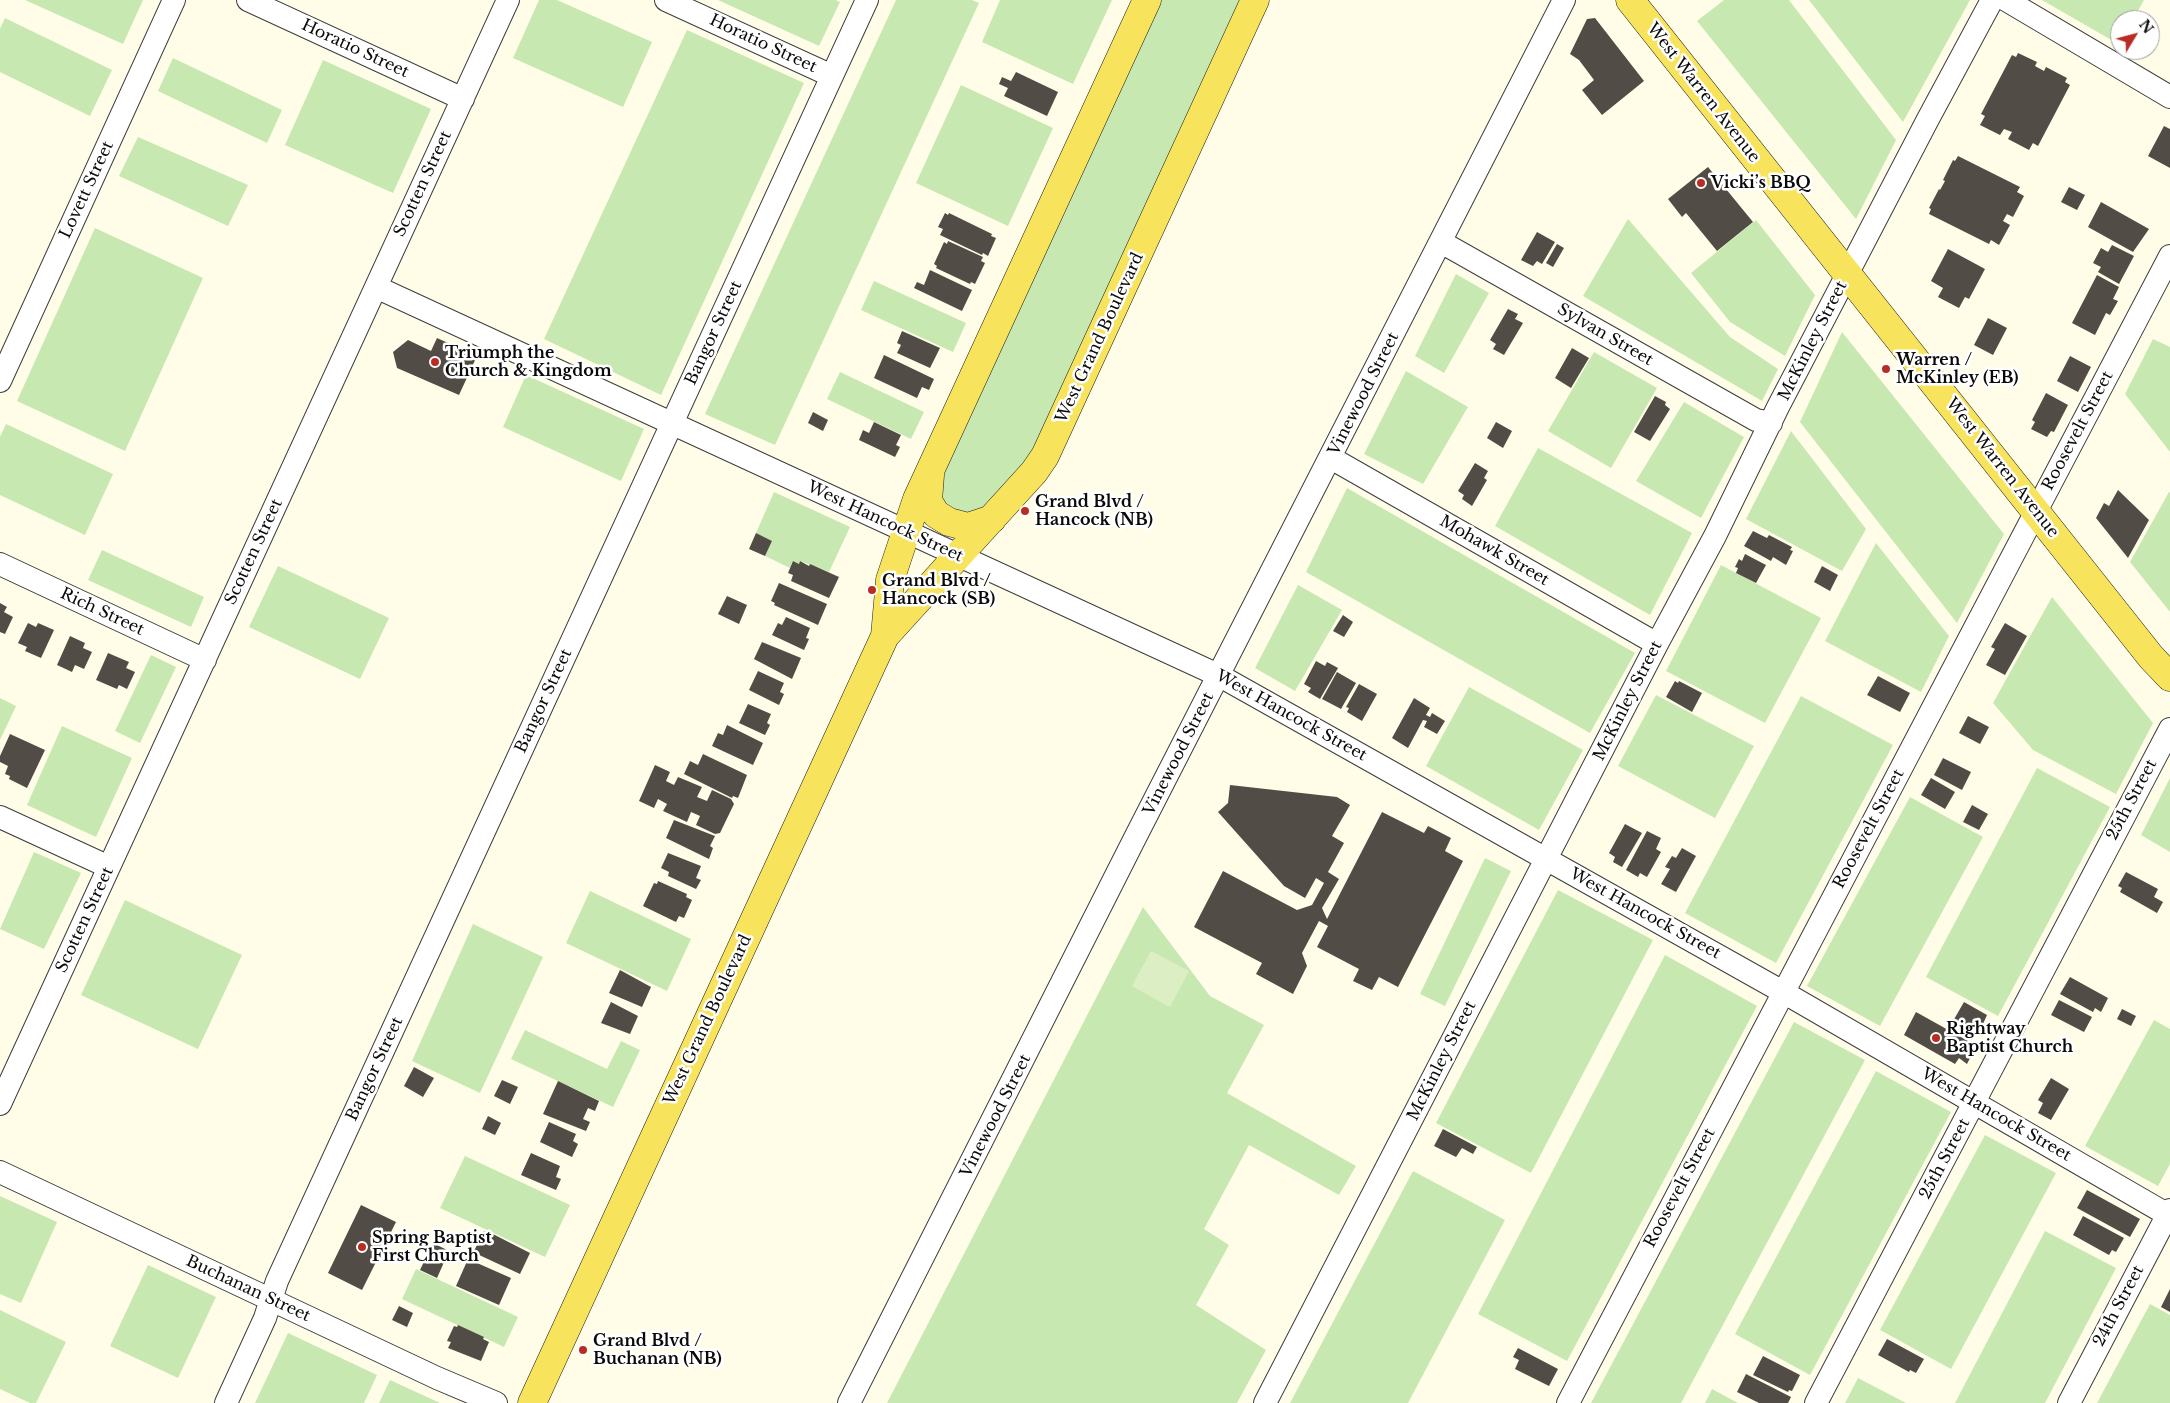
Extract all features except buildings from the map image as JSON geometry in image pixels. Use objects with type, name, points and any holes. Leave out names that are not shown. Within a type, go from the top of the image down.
[{"type":"main road","name":"West Grand Boulevard","points":[[885,636],[890,580],[917,499],[1147,0]]},
{"type":"main road","name":"West Grand Boulevard","points":[[532,1403],[885,636],[1034,472],[1054,439],[1255,0]]},
{"type":"main road","name":"West Warren Avenue","points":[[1630,0],[2151,657],[2170,677]]},
{"type":"main road","points":[[932,466],[928,486],[928,502],[936,514],[949,522],[968,527],[992,519]]},
{"type":"street","name":"Lovett Street","points":[[0,381],[174,0]]},
{"type":"street","name":"Horatio Street","points":[[248,0],[462,99]]},
{"type":"street","name":"Scotten Street","points":[[0,1104],[7,1068],[109,867],[508,0]]},
{"type":"street","name":"Horatio Street","points":[[666,0],[832,76]]},
{"type":"street","name":"Bangor Street","points":[[226,1403],[265,1318],[277,1281],[867,0]]},
{"type":"street","name":"Vinewood Street","points":[[849,1403],[1564,0]]},
{"type":"street","name":"McKinley Street","points":[[1265,1403],[1657,644],[1715,536],[1847,274],[1992,0]]},
{"type":"street","points":[[2006,0],[2170,97]]},
{"type":"street","name":"Sylvan Street","points":[[1441,242],[1756,420],[1771,423]]},
{"type":"street","name":"Roosevelt Street","points":[[1568,1403],[2170,256]]},
{"type":"street","name":"West Hancock Street","points":[[376,287],[1220,676],[1783,992],[2169,1213]]},
{"type":"street","name":"Mohawk Street","points":[[1331,458],[1657,644]]},
{"type":"street","name":"Rich Street","points":[[0,564],[205,660]]},
{"type":"street","name":"25th Street","points":[[1816,1403],[2170,729]]},
{"type":"street","points":[[0,817],[109,867]]},
{"type":"street","name":"Buchanan Street","points":[[0,1172],[437,1378],[496,1403]]},
{"type":"street","name":"24th Street","points":[[2068,1403],[2169,1213]]},
{"type":"green space","points":[[25,0],[143,0],[123,44]]},
{"type":"green space","points":[[539,0],[557,0],[652,42],[623,107],[513,58]]},
{"type":"green space","points":[[718,0],[836,0],[840,2],[819,46]]},
{"type":"green space","points":[[896,0],[972,0],[979,3],[775,445],[705,414]]},
{"type":"green space","points":[[1000,0],[1112,0],[1073,84],[982,42]]},
{"type":"green space","points":[[1155,0],[1243,0],[1054,415],[1017,478],[976,517],[943,507],[933,487]]},
{"type":"green space","points":[[1724,0],[1789,0],[1896,140],[1856,219],[1697,21]]},
{"type":"green space","points":[[1809,0],[1970,0],[1903,122]]},
{"type":"green space","points":[[2042,0],[2144,0],[2138,10],[2110,10],[2110,39]]},
{"type":"green space","points":[[5,18],[112,70],[90,116],[0,72],[0,29]]},
{"type":"green space","points":[[687,30],[804,83],[661,395],[544,339]]},
{"type":"green space","points":[[173,58],[282,110],[267,143],[158,91]]},
{"type":"green space","points":[[323,60],[431,109],[393,193],[285,145]]},
{"type":"green space","points":[[961,85],[1053,128],[1008,226],[916,183]]},
{"type":"green space","points":[[138,137],[248,185],[228,226],[119,176]]},
{"type":"green space","points":[[1628,219],[1730,337],[1778,369],[1762,401],[1583,296]]},
{"type":"green space","points":[[1756,220],[1815,295],[1785,356],[1730,322],[1691,273]]},
{"type":"green space","points":[[95,228],[203,278],[125,451],[17,401]]},
{"type":"green space","points":[[1456,274],[1489,293],[1444,373],[1415,356]]},
{"type":"green space","points":[[874,281],[966,323],[953,352],[861,310]]},
{"type":"green space","points":[[1842,332],[2004,534],[1957,623],[1800,422]]},
{"type":"green space","points":[[2153,339],[2170,347],[2170,452],[2125,394]]},
{"type":"green space","points":[[1594,352],[1657,388],[1611,468],[1548,431]]},
{"type":"green space","points":[[1406,371],[1468,407],[1423,484],[1364,454]]},
{"type":"green space","points":[[840,372],[924,412],[911,439],[827,399]]},
{"type":"green space","points":[[526,375],[644,429],[621,481],[503,427]]},
{"type":"green space","points":[[1684,402],[1744,437],[1701,518],[1636,481]]},
{"type":"green space","points":[[6,424],[113,474],[85,535],[0,495],[0,437]]},
{"type":"green space","points":[[1791,431],[1866,529],[1842,571],[1746,519]]},
{"type":"green space","points":[[1538,448],[1692,533],[1650,615],[1495,526]]},
{"type":"green space","points":[[1347,488],[1635,653],[1590,733],[1306,572]]},
{"type":"green space","points":[[774,492],[850,527],[829,572],[800,561],[799,564],[793,561],[790,568],[765,556],[772,541],[756,533]]},
{"type":"green space","points":[[2170,493],[2170,612],[2130,562]]},
{"type":"green space","points":[[1876,543],[1949,636],[1921,692],[1825,641]]},
{"type":"green space","points":[[102,550],[204,597],[191,627],[88,580]]},
{"type":"green space","points":[[1721,565],[1821,618],[1765,723],[1666,671]]},
{"type":"green space","points":[[278,566],[389,618],[360,679],[249,627]]},
{"type":"green space","points":[[1298,585],[1342,610],[1295,691],[1255,668]]},
{"type":"green space","points":[[2052,597],[2153,723],[2116,794],[2033,750],[1993,703]]},
{"type":"green space","points":[[151,655],[176,667],[140,743],[115,731]]},
{"type":"green space","points":[[1469,687],[1583,750],[1539,830],[1426,766]]},
{"type":"green space","points":[[1656,695],[1754,746],[1715,818],[1618,766]]},
{"type":"green space","points":[[1801,696],[1893,745],[1776,963],[1685,913]]},
{"type":"green space","points":[[0,698],[16,706],[0,740]]},
{"type":"green space","points":[[62,726],[132,758],[96,837],[27,805]]},
{"type":"green space","points":[[2037,768],[2110,807],[1998,1016],[1926,977]]},
{"type":"green space","points":[[2170,778],[2170,852],[2141,835]]},
{"type":"green space","points":[[1910,797],[1983,837],[1880,1026],[1807,986]]},
{"type":"green space","points":[[34,852],[81,873],[44,949],[0,929]]},
{"type":"green space","points":[[1485,858],[1511,871],[1445,1006],[1420,994]]},
{"type":"green space","points":[[1558,890],[1653,940],[1531,1173],[1436,1123]]},
{"type":"green space","points":[[590,891],[691,939],[667,991],[566,943]]},
{"type":"green space","points":[[125,900],[242,955],[198,1049],[81,995]]},
{"type":"green space","points":[[1143,907],[1210,996],[1264,1025],[1227,1093],[1356,1166],[1339,1195],[1249,1145],[1204,1229],[1229,1245],[1196,1305],[1266,1350],[1237,1403],[887,1403]]},
{"type":"green space","points":[[473,924],[543,957],[480,1093],[412,1061]]},
{"type":"green space","points":[[1151,951],[1189,971],[1170,1007],[1132,986]]},
{"type":"green space","points":[[1665,955],[1757,1006],[1567,1361],[1478,1314]]},
{"type":"green space","points":[[2154,1020],[2170,1029],[2170,1164],[2158,1186],[2085,1146]]},
{"type":"green space","points":[[1794,1022],[1865,1060],[1681,1403],[1591,1403]]},
{"type":"green space","points":[[525,1030],[607,1069],[621,1041],[640,1050],[613,1107],[511,1059]]},
{"type":"green space","points":[[1876,1071],[1951,1112],[1810,1375],[1735,1334]]},
{"type":"green space","points":[[1985,1135],[2056,1173],[1951,1369],[1880,1330]]},
{"type":"green space","points":[[465,1156],[570,1205],[545,1257],[440,1208]]},
{"type":"green space","points":[[1413,1171],[1505,1220],[1408,1403],[1290,1403]]},
{"type":"green space","points":[[0,1196],[57,1222],[21,1303],[0,1294]]},
{"type":"green space","points":[[2045,1231],[2116,1268],[2045,1403],[1955,1403]]},
{"type":"green space","points":[[148,1265],[216,1297],[178,1378],[110,1346]]},
{"type":"green space","points":[[416,1269],[518,1317],[504,1347],[402,1299]]},
{"type":"green space","points":[[2150,1304],[2170,1315],[2170,1403],[2097,1403]]},
{"type":"green space","points":[[0,1310],[66,1342],[36,1403],[30,1403],[0,1389]]},
{"type":"green space","points":[[288,1333],[377,1375],[364,1403],[255,1403]]},
{"type":"green space","points":[[1858,1378],[1906,1403],[1845,1403]]},
{"type":"green space","points":[[390,1380],[440,1403],[379,1403]]},
{"type":"green space","points":[[1712,1389],[1738,1403],[1705,1403]]},
{"type":"place","name":"Vicki’s BBQ","points":[[1701,183]]},
{"type":"place","name":"Triumph the Church & Kingdom","points":[[435,362]]},
{"type":"place","name":"Warren / McKinley (EB)","points":[[1886,369]]},
{"type":"place","name":"Grand Blvd / Hancock (NB)","points":[[1025,511]]},
{"type":"place","name":"Grand Blvd / Hancock (SB)","points":[[872,590]]},
{"type":"place","name":"Rightway Baptist Church","points":[[1936,1038]]},
{"type":"place","name":"Spring Baptist First Church","points":[[362,1247]]},
{"type":"place","name":"Grand Blvd / Buchanan (NB)","points":[[583,1350]]}]
